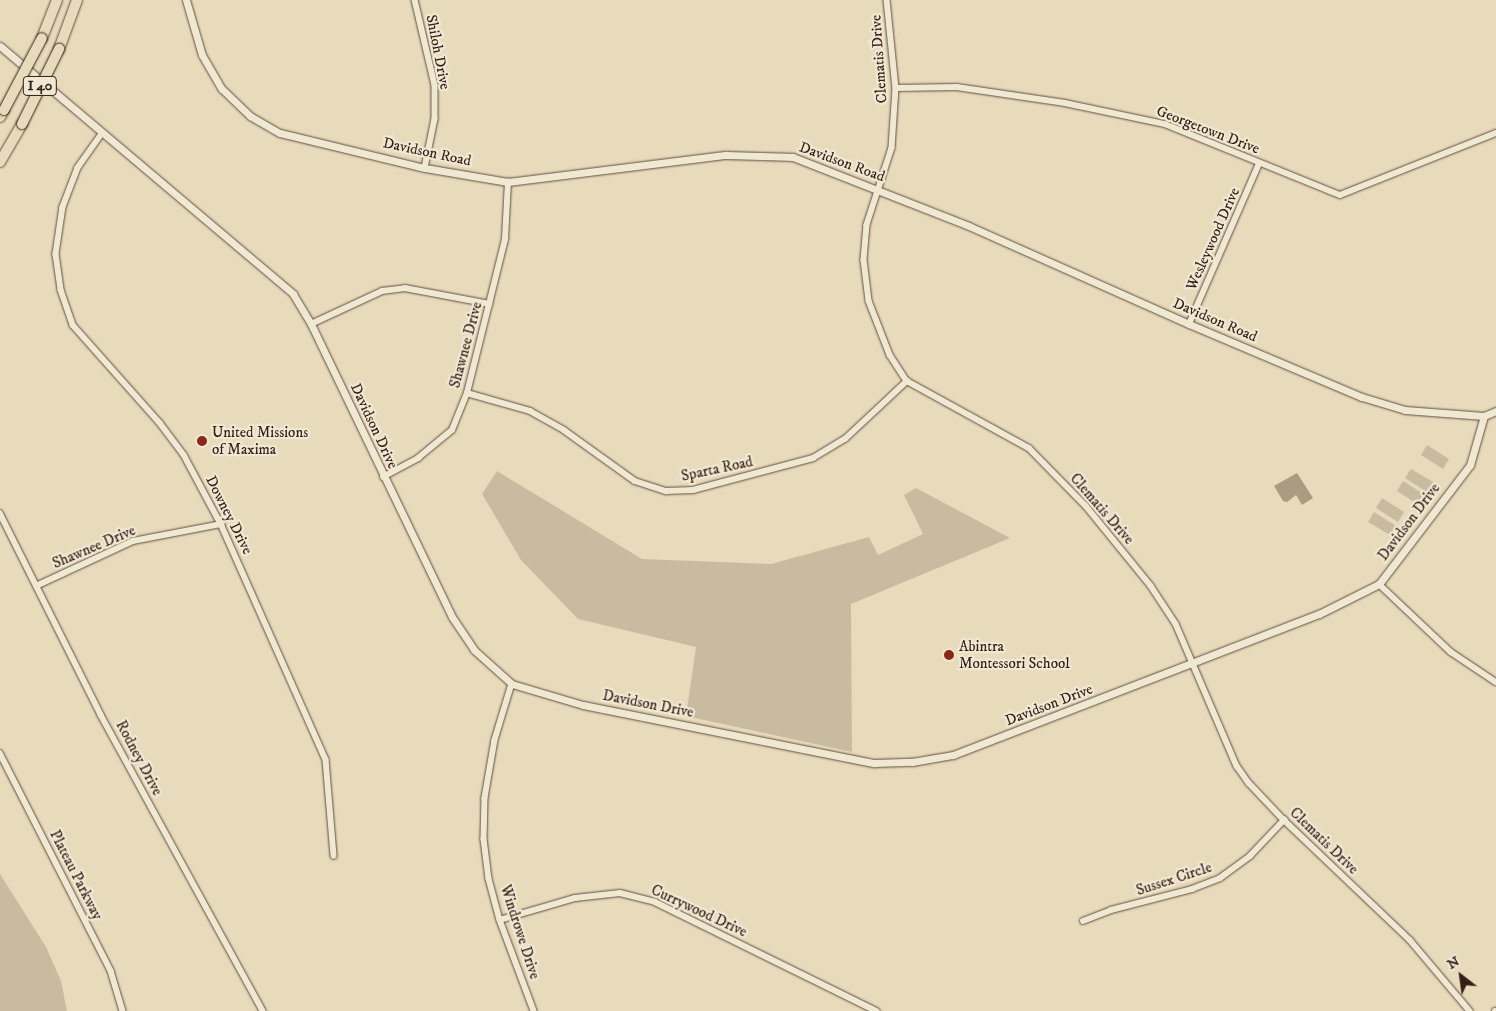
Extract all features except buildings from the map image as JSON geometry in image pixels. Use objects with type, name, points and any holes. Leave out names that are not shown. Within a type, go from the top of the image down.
[{"type":"highway","name":"I 40","points":[[2,114],[42,38],[57,0]]},
{"type":"highway","name":"I 40","points":[[0,162],[22,124],[59,49],[77,0]]},
{"type":"street","name":"Davidson Road","points":[[186,0],[202,55],[222,89],[250,116],[280,134],[425,168],[508,182],[694,158],[755,154],[793,157],[969,226],[1189,324],[1388,405],[1406,410],[1484,416],[1496,411]]},
{"type":"street","name":"Shiloh Drive","points":[[415,0],[435,85],[436,119],[425,168]]},
{"type":"street","name":"Clematis Drive","points":[[887,0],[896,88],[892,148],[867,225],[864,260],[866,285],[882,338],[907,381],[1029,448],[1086,506],[1151,586],[1176,624],[1237,766],[1284,820],[1410,940],[1470,1011]]},
{"type":"street","name":"Davidson Drive","points":[[0,46],[293,294],[311,324],[452,617],[474,650],[512,684],[583,705],[874,763],[912,762],[953,755],[1002,738],[1319,614],[1379,584],[1470,465],[1484,416]]},
{"type":"street","name":"Georgetown Drive","points":[[896,88],[958,87],[1065,103],[1165,124],[1259,164],[1340,195],[1496,133]]},
{"type":"street","name":"Downey Drive","points":[[102,134],[78,168],[63,207],[56,254],[61,290],[73,325],[166,431],[185,457],[221,524],[326,760],[334,856]]},
{"type":"street","name":"Wesleywood Drive","points":[[1189,324],[1259,164]]},
{"type":"street","name":"Shawnee Drive","points":[[383,477],[418,458],[452,430],[467,393],[505,239],[508,182]]},
{"type":"street","points":[[311,324],[382,291],[405,288],[490,304]]},
{"type":"street","name":"Sparta Road","points":[[467,393],[530,411],[564,430],[635,481],[666,491],[693,490],[813,458],[845,438],[907,381]]},
{"type":"street","name":"Rodney Drive","points":[[0,513],[102,715],[263,1011]]},
{"type":"street","name":"Shawnee Drive","points":[[36,586],[133,541],[221,524]]},
{"type":"street","points":[[1379,584],[1451,652],[1496,682]]},
{"type":"street","name":"Windrowe Drive","points":[[512,684],[495,740],[485,798],[486,855],[500,920],[534,1011]]},
{"type":"street","name":"Plateau Parkway","points":[[0,752],[112,971],[123,1011]]},
{"type":"street","name":"Sussex Circle","points":[[1083,921],[1111,910],[1192,889],[1220,878],[1250,856],[1284,820]]},
{"type":"street","name":"Currywood Drive","points":[[500,920],[574,898],[620,892],[655,902],[877,1011]]},
{"type":"shaded area","points":[[1427,445],[1449,459],[1443,469],[1421,455]]},
{"type":"shaded area","points":[[1411,469],[1433,482],[1427,492],[1405,478]]},
{"type":"shaded area","points":[[497,471],[642,559],[771,564],[869,537],[878,555],[923,534],[904,495],[916,488],[1010,538],[851,604],[852,752],[686,716],[696,647],[578,619],[521,560],[482,494]]},
{"type":"shaded area","points":[[1297,473],[1313,498],[1302,505],[1296,495],[1287,502],[1283,501],[1274,486]]},
{"type":"shaded area","points":[[1403,481],[1425,495],[1419,505],[1397,491]]},
{"type":"shaded area","points":[[1382,498],[1404,512],[1398,522],[1376,508]]},
{"type":"shaded area","points":[[1374,512],[1396,526],[1390,535],[1368,522]]},
{"type":"shaded area","points":[[0,874],[46,947],[61,981],[67,1011],[0,1011]]},
{"type":"place","name":"United Missions of Maxima","points":[[202,441]]},
{"type":"place","name":"Abintra Montessori School","points":[[949,655]]}]
